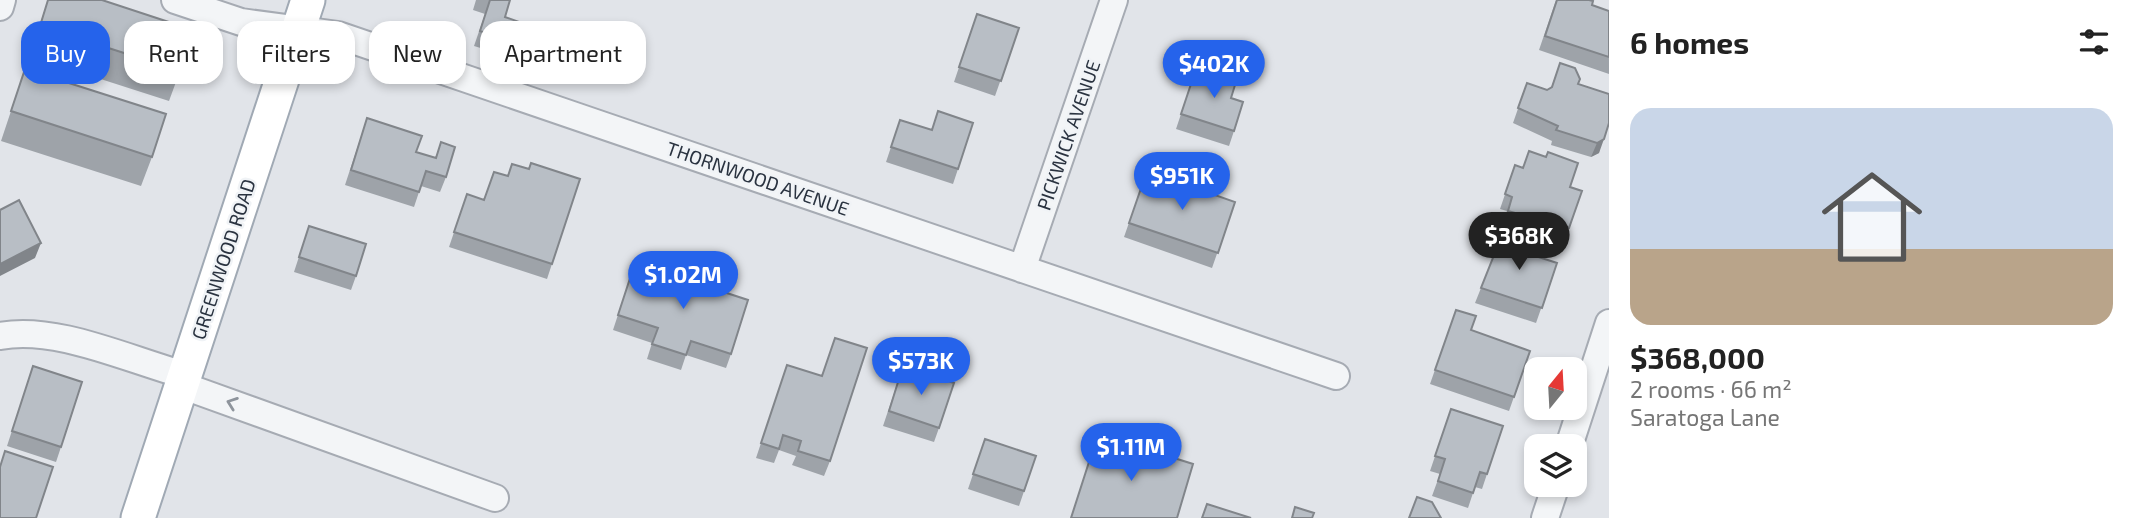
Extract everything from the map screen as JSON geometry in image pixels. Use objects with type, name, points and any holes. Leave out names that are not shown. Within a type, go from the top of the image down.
[{"type":"main road","name":"GREENWOOD ROAD","points":[[138,518],[303,15]]},
{"type":"street","points":[[0,7],[2,0]]},
{"type":"street","name":"THORNWOOD AVENUE","points":[[175,0],[241,22],[303,15],[338,35],[1336,376]]},
{"type":"street","name":"PICKWICK AVENUE","points":[[1022,269],[1114,0]]},
{"type":"street","points":[[1573,434],[1609,323]]},
{"type":"street","points":[[0,336],[24,331],[56,336],[183,380],[282,422],[495,498]]},
{"type":"street","points":[[1545,518],[1552,497]]},
{"type":"building","points":[[48,0],[102,0],[166,21],[124,21],[124,53],[110,48],[110,21],[42,21]]},
{"type":"building","points":[[490,0],[510,0],[505,17],[516,21],[483,21]]},
{"type":"building","points":[[1557,0],[1589,0],[1593,1],[1592,5],[1609,11],[1609,57],[1545,36]]},
{"type":"building","points":[[977,14],[1019,28],[1001,81],[959,67]]},
{"type":"building","points":[[1560,63],[1575,68],[1580,79],[1578,84],[1609,94],[1609,123],[1604,139],[1597,143],[1556,130],[1558,126],[1518,108],[1527,83],[1547,90],[1552,87]]},
{"type":"building","points":[[1221,66],[1239,72],[1231,98],[1243,102],[1234,131],[1181,114],[1194,75],[1216,82]]},
{"type":"building","points":[[21,81],[21,84],[72,84],[166,114],[152,157],[11,111]]},
{"type":"building","points":[[938,111],[973,123],[958,169],[891,147],[900,120],[932,130]]},
{"type":"building","points":[[367,118],[422,136],[416,152],[436,158],[441,142],[455,147],[446,177],[426,171],[419,192],[351,170]]},
{"type":"building","points":[[1529,151],[1546,157],[1548,152],[1578,163],[1570,187],[1582,191],[1569,228],[1508,211],[1512,197],[1505,194],[1515,165],[1523,168]]},
{"type":"building","points":[[531,163],[580,179],[552,264],[454,232],[467,194],[484,200],[494,172],[508,176],[512,164],[529,169]]},
{"type":"building","points":[[1147,171],[1235,202],[1218,253],[1129,223]]},
{"type":"building","points":[[19,200],[41,243],[0,264],[0,210]]},
{"type":"building","points":[[309,226],[366,244],[356,276],[299,257]]},
{"type":"building","points":[[1504,230],[1521,235],[1532,255],[1557,263],[1542,308],[1481,288]]},
{"type":"building","points":[[635,263],[748,300],[731,354],[691,341],[686,355],[652,344],[658,328],[618,315]]},
{"type":"building","points":[[1456,310],[1476,316],[1471,330],[1530,351],[1528,357],[1524,357],[1524,368],[1514,397],[1435,370]]},
{"type":"building","points":[[835,338],[867,348],[830,461],[798,451],[801,441],[783,435],[779,449],[761,443],[787,365],[822,376]]},
{"type":"building","points":[[33,366],[82,382],[61,447],[12,431]]},
{"type":"building","points":[[903,366],[954,383],[939,428],[889,411]]},
{"type":"building","points":[[1451,409],[1503,426],[1487,474],[1480,472],[1473,493],[1438,481],[1445,459],[1435,456]]},
{"type":"building","points":[[1098,434],[1193,464],[1177,518],[1071,518]]},
{"type":"building","points":[[985,439],[1036,456],[1024,491],[973,474]]},
{"type":"building","points":[[5,451],[53,467],[36,518],[0,518],[0,467]]},
{"type":"building","points":[[1417,497],[1432,502],[1441,518],[1409,518]]},
{"type":"building","points":[[1207,504],[1251,518],[1202,518]]},
{"type":"building","points":[[1295,507],[1314,513],[1312,518],[1292,518]]}]
